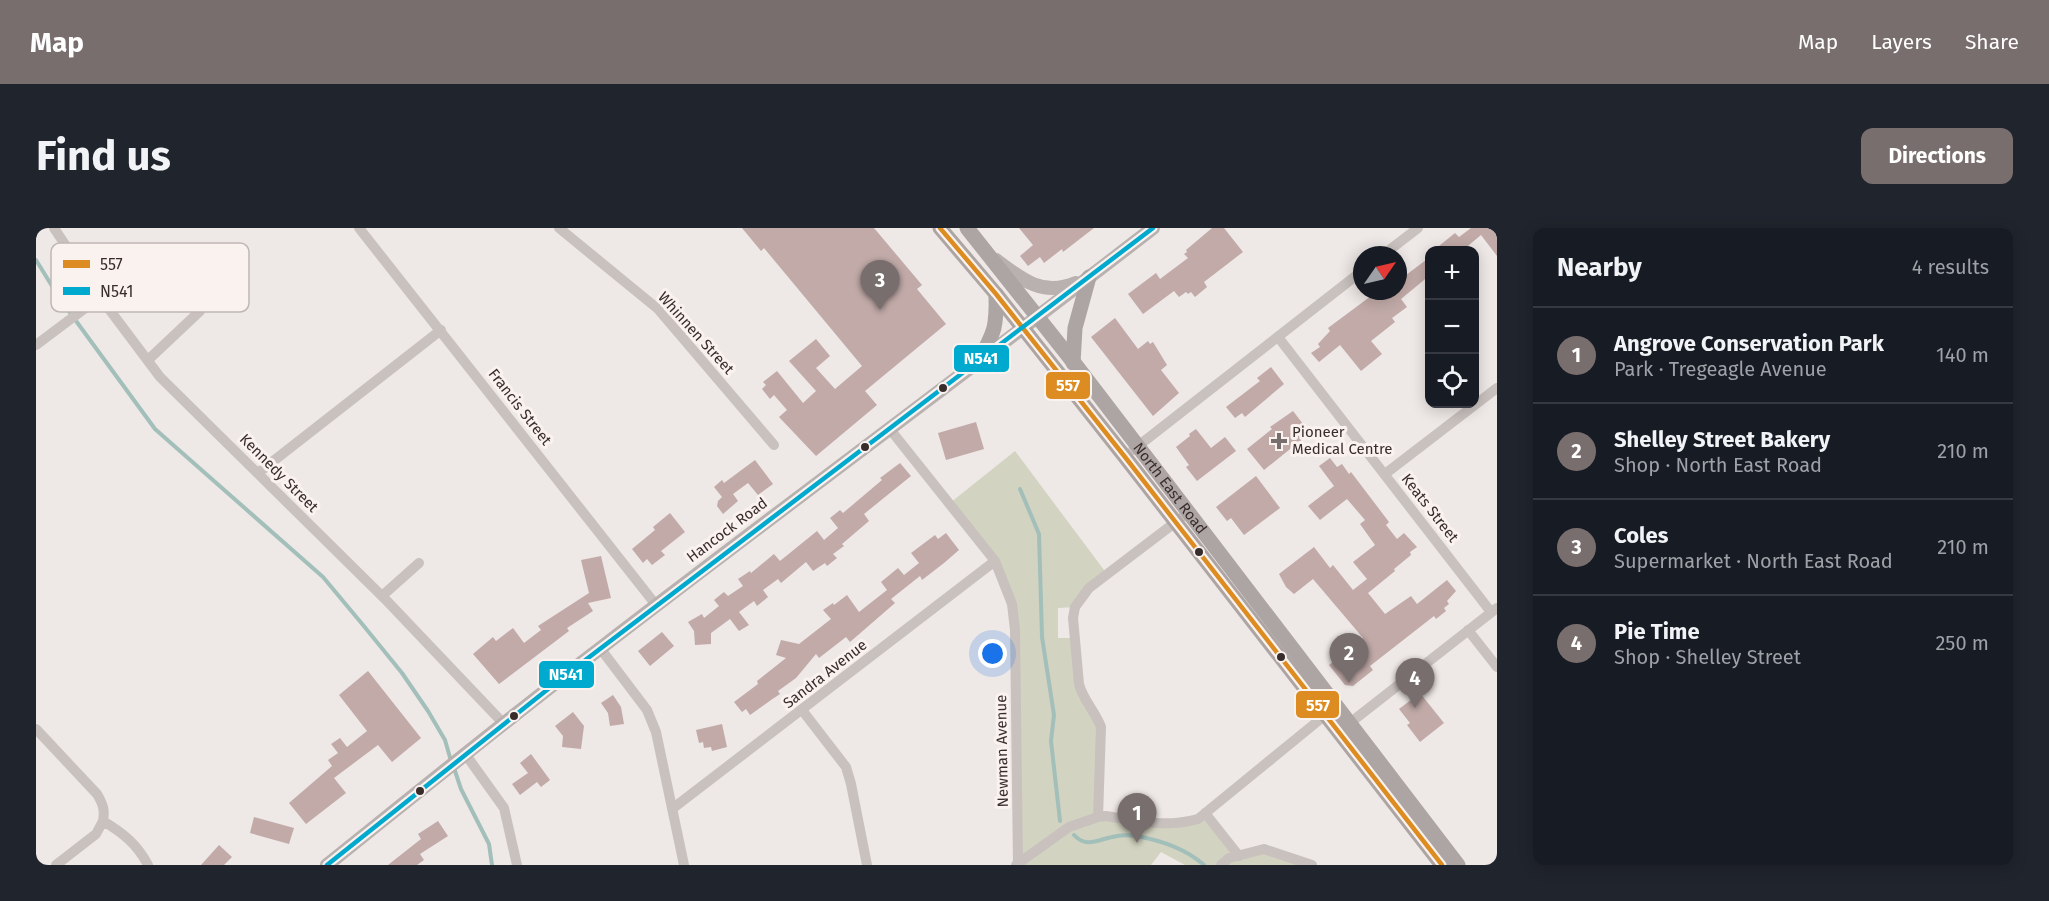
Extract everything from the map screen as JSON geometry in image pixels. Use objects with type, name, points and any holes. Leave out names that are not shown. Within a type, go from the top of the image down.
[{"type":"main road","name":"North East Road","points":[[940,228],[996,294],[1125,457],[1182,518]]},
{"type":"main road","name":"North East Road","points":[[967,228],[1137,447],[1182,518],[1343,727],[1442,865]]},
{"type":"main road","name":"Hancock Road","points":[[327,865],[600,648],[1153,228]]},
{"type":"main road","points":[[988,255],[1020,278],[1044,288],[1063,288],[1089,278]]},
{"type":"main road","points":[[1073,363],[1075,328],[1089,278]]},
{"type":"main road","points":[[978,363],[995,328],[996,294]]},
{"type":"main road","name":"North East Road","points":[[1343,727],[1458,865]]},
{"type":"street","name":"Kennedy Street","points":[[54,228],[64,243]]},
{"type":"street","name":"Francis Street","points":[[359,228],[656,605]]},
{"type":"street","name":"Whinnen Street","points":[[559,228],[658,309],[774,445]]},
{"type":"street","points":[[1395,246],[1418,228]]},
{"type":"street","points":[[1125,457],[1353,279]]},
{"type":"street","points":[[36,345],[81,312]]},
{"type":"street","name":"Kennedy Street","points":[[111,312],[160,376],[382,596],[503,723]]},
{"type":"street","points":[[148,360],[199,312]]},
{"type":"street","points":[[258,473],[441,330]]},
{"type":"street","name":"Keats Street","points":[[1278,337],[1494,610]]},
{"type":"street","points":[[1385,474],[1497,388]]},
{"type":"street","name":"Newman Avenue","points":[[889,428],[995,561],[1012,604],[1015,630],[1017,864]]},
{"type":"street","points":[[1098,817],[1101,727],[1096,714],[1082,694],[1079,684],[1073,618],[1075,607],[1089,588],[1182,518]]},
{"type":"street","name":"Sandra Avenue","points":[[672,809],[995,561]]},
{"type":"street","points":[[382,596],[418,563]]},
{"type":"street","points":[[1343,727],[1494,610]]},
{"type":"street","points":[[1468,630],[1497,667]]},
{"type":"street","points":[[600,648],[647,710],[656,732],[684,865]]},
{"type":"street","points":[[802,710],[846,767],[867,865]]},
{"type":"street","points":[[1017,864],[1069,827],[1098,817],[1106,816],[1159,825],[1174,825],[1198,819],[1331,711]]},
{"type":"street","points":[[36,729],[97,794],[105,813],[96,834],[56,865]]},
{"type":"street","points":[[462,757],[504,808],[517,865]]},
{"type":"street","points":[[1205,813],[1239,856]]},
{"type":"street","points":[[103,821],[124,833],[134,843],[148,865]]},
{"type":"street","points":[[1221,865],[1229,858],[1264,849],[1312,865]]},
{"type":"green space","points":[[1015,451],[1107,574],[1075,607],[1058,608],[1058,638],[1075,638],[1079,684],[1096,714],[1098,817],[1159,825],[1205,813],[1239,856],[1264,849],[1312,865],[1185,865],[1161,852],[1151,865],[1016,865],[1015,630],[1001,575],[950,503]]},
{"type":"building","points":[[742,228],[874,228],[922,285],[917,289],[946,324],[865,391],[877,405],[816,456],[779,417],[787,410],[774,395],[770,399],[762,389],[766,385],[763,382],[777,371],[803,403],[816,391],[789,361],[816,339],[830,356],[816,368],[835,389],[862,366],[764,248],[761,251]]},
{"type":"building","points":[[1019,228],[1094,228],[1063,252],[1062,249],[1044,263],[1040,257],[1028,266],[1020,256],[1033,245]]},
{"type":"building","points":[[1212,228],[1224,228],[1243,252],[1204,282],[1207,287],[1195,297],[1191,292],[1188,294],[1186,292],[1179,297],[1174,291],[1143,314],[1128,294],[1156,273],[1160,279],[1188,258],[1184,254],[1186,250]]},
{"type":"building","points":[[1471,228],[1497,228],[1497,256],[1481,235],[1468,246],[1439,246],[1455,233],[1459,237]]},
{"type":"building","points":[[1425,261],[1425,279],[1407,294],[1407,274]]},
{"type":"building","points":[[1366,300],[1402,300],[1407,307],[1392,318],[1395,322],[1371,341],[1382,354],[1361,371],[1340,345],[1319,362],[1311,353],[1320,347],[1318,344],[1330,331],[1328,328]]},
{"type":"building","points":[[1115,318],[1138,349],[1148,341],[1150,344],[1153,342],[1167,365],[1161,370],[1179,393],[1153,416],[1091,337]]},
{"type":"building","points":[[1271,367],[1284,384],[1245,417],[1242,413],[1235,418],[1226,407],[1260,381],[1257,378]]},
{"type":"building","name":"Pioneer Medical Centre","points":[[1293,411],[1310,433],[1264,470],[1247,449],[1272,429],[1270,427]]},
{"type":"building","points":[[976,422],[984,449],[946,460],[938,433]]},
{"type":"building","points":[[1196,429],[1211,448],[1225,437],[1236,451],[1197,481],[1186,467],[1189,465],[1176,447]]},
{"type":"building","points":[[1330,458],[1337,467],[1342,464],[1349,474],[1351,472],[1389,522],[1386,525],[1397,539],[1404,533],[1417,547],[1394,569],[1395,571],[1368,593],[1385,614],[1411,596],[1417,604],[1447,580],[1456,591],[1447,601],[1449,604],[1444,608],[1446,611],[1436,619],[1434,616],[1370,666],[1373,670],[1353,686],[1345,685],[1329,665],[1363,638],[1313,579],[1294,594],[1286,587],[1279,574],[1314,547],[1330,568],[1333,565],[1353,590],[1367,579],[1353,562],[1375,545],[1360,524],[1365,520],[1347,499],[1320,520],[1308,506],[1334,486],[1319,466]]},
{"type":"building","points":[[755,460],[773,484],[758,495],[748,483],[733,494],[738,501],[723,514],[717,506],[722,497],[714,487],[722,480],[724,483]]},
{"type":"building","points":[[900,463],[911,476],[864,514],[869,521],[833,554],[837,558],[827,566],[825,563],[813,571],[806,562],[781,583],[778,579],[763,590],[768,597],[757,606],[754,601],[739,612],[749,625],[739,631],[730,619],[711,633],[711,644],[695,645],[694,631],[688,622],[702,614],[704,618],[719,606],[714,600],[724,592],[728,596],[743,586],[738,579],[750,571],[751,573],[774,554],[780,561],[817,531],[824,540],[838,528],[830,518],[840,510],[843,513],[882,480],[880,478]]},
{"type":"building","points":[[1256,476],[1280,508],[1244,535],[1231,518],[1227,521],[1216,507]]},
{"type":"building","points":[[670,513],[685,532],[661,551],[665,555],[652,565],[647,559],[643,563],[632,549],[655,530],[653,527]]},
{"type":"building","points":[[946,533],[959,550],[922,580],[920,576],[891,599],[895,603],[850,642],[846,637],[819,658],[816,654],[796,678],[778,691],[780,694],[750,715],[746,709],[742,712],[734,702],[786,658],[776,655],[781,640],[799,644],[831,619],[823,610],[847,595],[859,612],[887,590],[881,582],[898,568],[904,575],[919,563],[911,553],[935,535],[938,539]]},
{"type":"building","points":[[601,556],[611,598],[588,603],[593,611],[567,628],[569,631],[499,684],[473,654],[493,637],[496,641],[513,628],[524,643],[541,630],[538,626],[589,593],[581,560]]},
{"type":"building","points":[[662,632],[674,646],[650,666],[638,651]]},
{"type":"building","points":[[368,671],[421,738],[392,762],[378,745],[334,778],[346,793],[306,824],[289,803],[332,766],[328,760],[338,753],[331,744],[340,738],[347,747],[367,731],[339,695]]},
{"type":"building","points":[[1420,693],[1444,723],[1420,742],[1407,725],[1410,723],[1399,709]]},
{"type":"building","points":[[613,695],[621,707],[624,724],[610,726],[608,713],[601,703]]},
{"type":"building","points":[[573,712],[584,726],[581,749],[562,747],[563,736],[555,726]]},
{"type":"building","points":[[722,724],[727,747],[712,751],[711,747],[704,748],[703,742],[699,743],[696,730]]},
{"type":"building","points":[[531,754],[550,780],[541,787],[537,782],[520,795],[512,784],[528,773],[520,763]]},
{"type":"building","points":[[254,817],[294,828],[289,844],[250,833]]},
{"type":"building","points":[[438,821],[448,836],[420,854],[424,860],[417,865],[388,865],[421,839],[418,834]]},
{"type":"building","points":[[219,845],[232,857],[224,865],[201,865]]},
{"type":"waterway","points":[[36,260],[51,284]]},
{"type":"waterway","points":[[70,312],[155,429],[323,577],[402,673],[445,740],[451,761]]},
{"type":"waterway","points":[[1020,489],[1039,534],[1042,637],[1054,715],[1051,741],[1060,821]]},
{"type":"waterway","points":[[454,768],[461,789],[489,844],[492,865]]},
{"type":"waterway","points":[[1074,835],[1087,842],[1115,836],[1145,838],[1181,850],[1204,865]]},
{"type":"transit line","name":"557","points":[[940,228],[996,294],[1125,457],[1442,865]]},
{"type":"transit line","name":"N541","points":[[327,865],[567,674],[1153,228]]},
{"type":"place","name":"Coles","points":[[880,310]]},
{"type":"place","name":"Pioneer Medical Centre","points":[[1279,441]]},
{"type":"place","name":"Shelley Street Bakery","points":[[1349,683]]},
{"type":"place","name":"Pie Time","points":[[1415,708]]},
{"type":"place","name":"Angrove Conservation Park","points":[[1137,843]]}]
